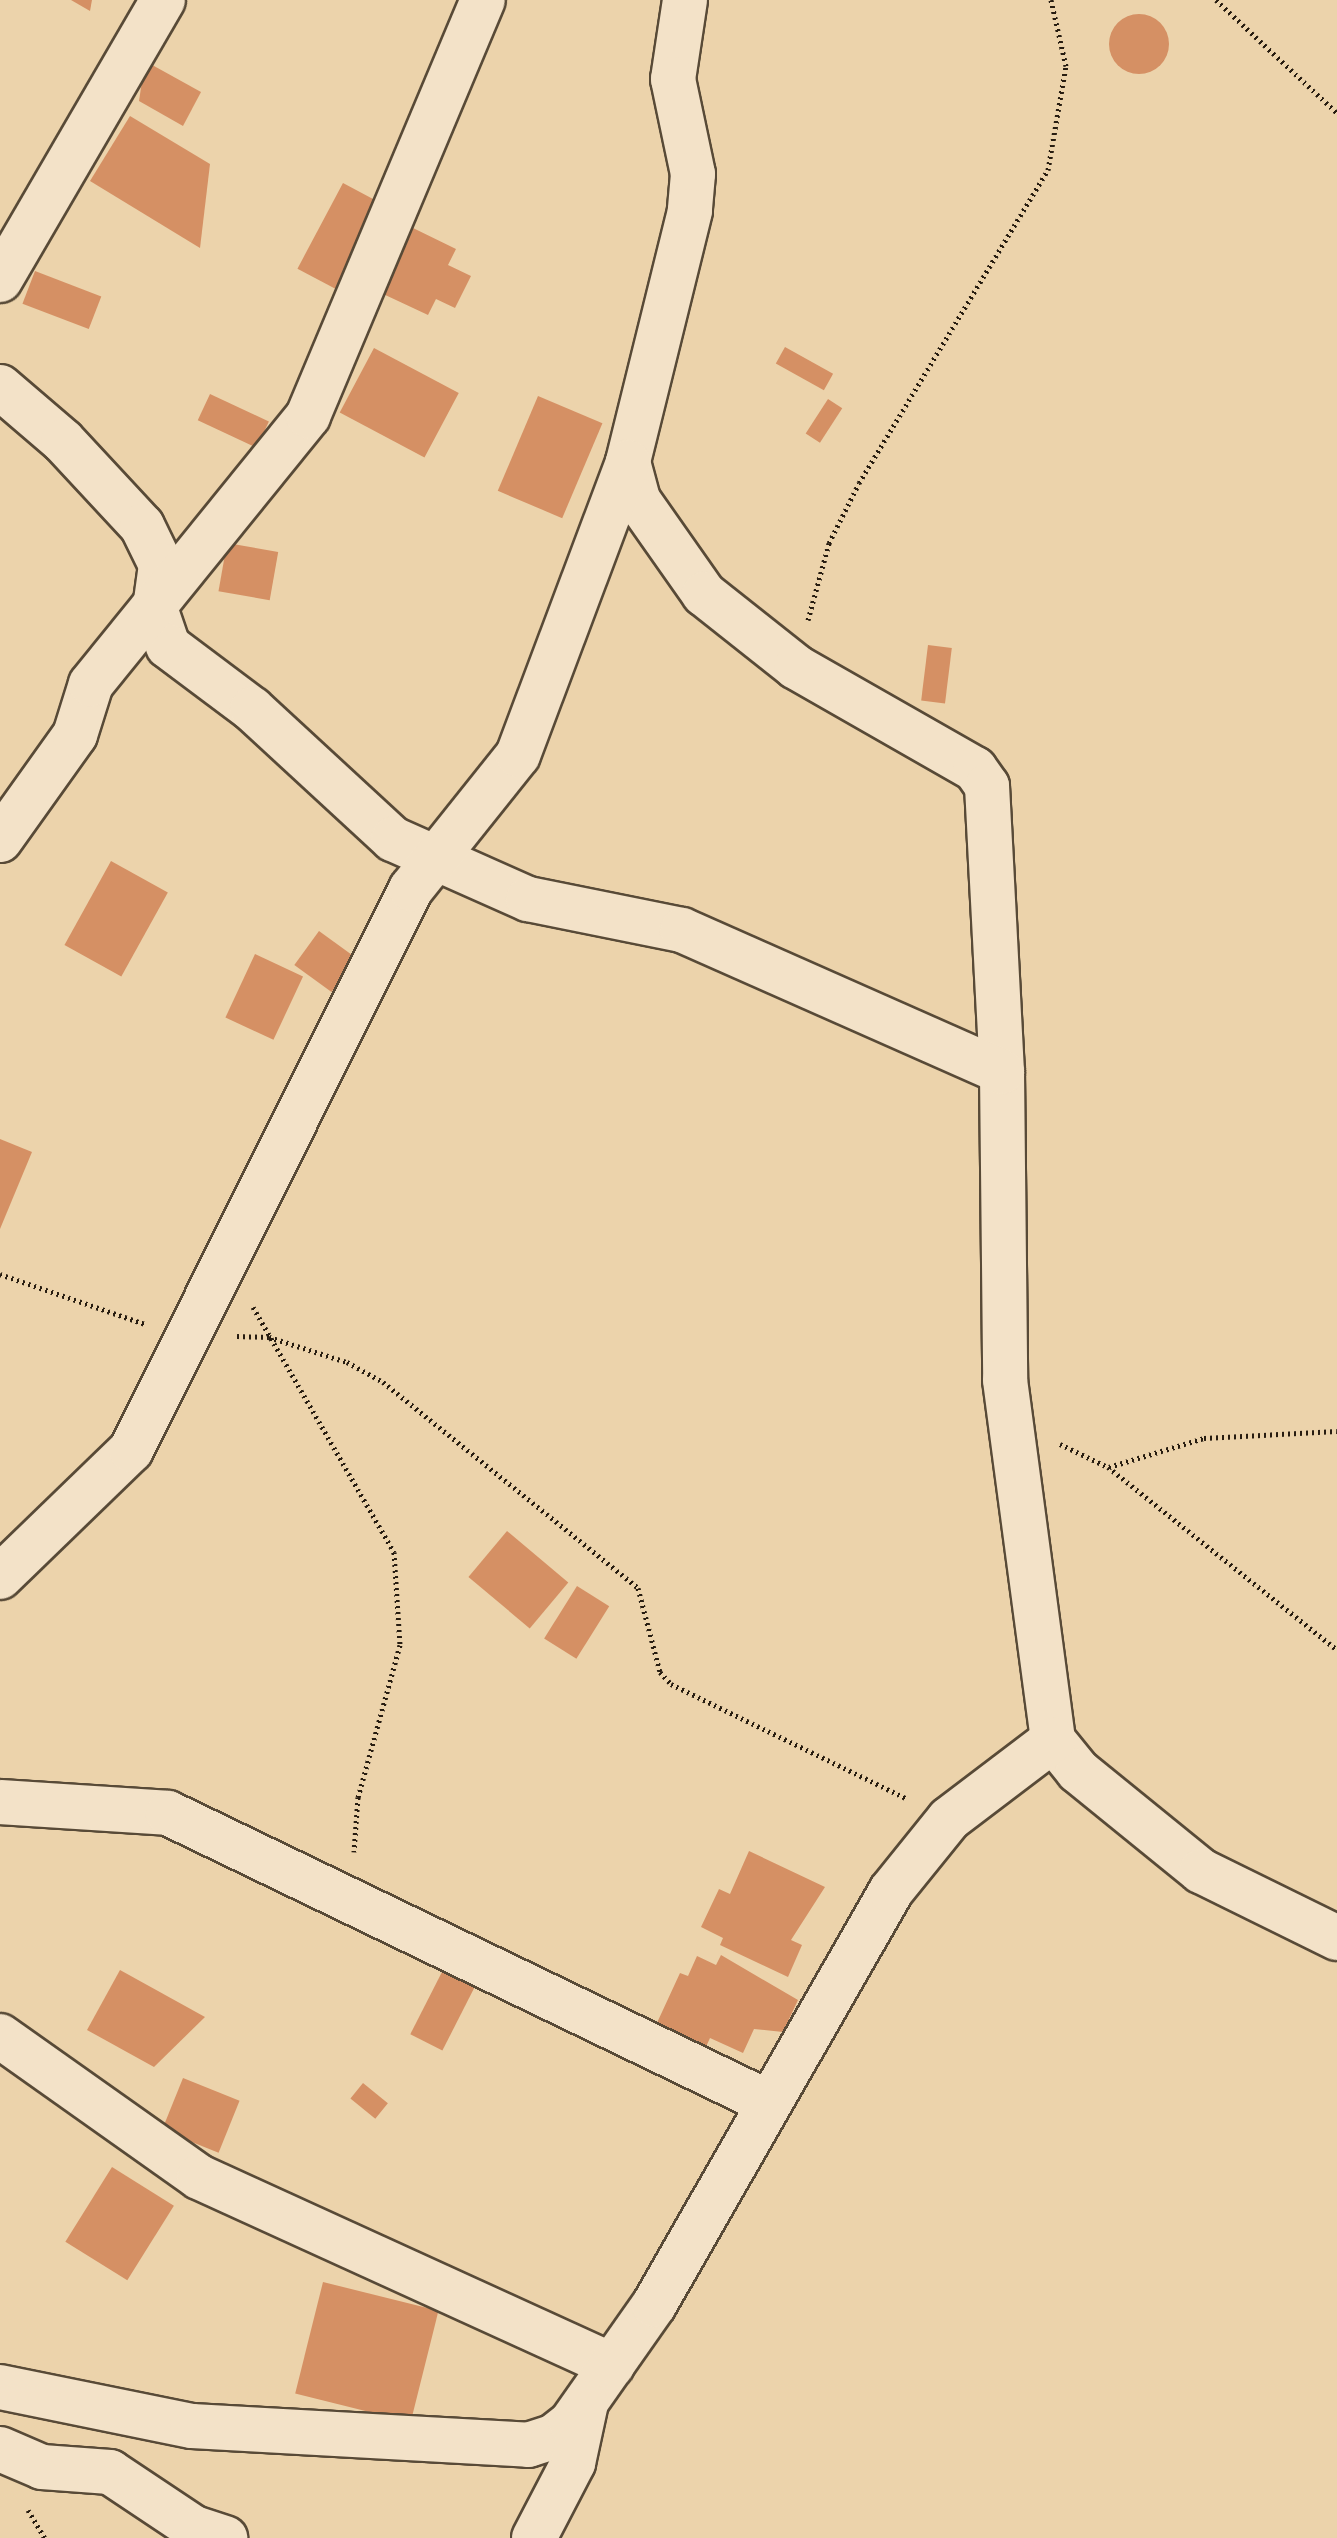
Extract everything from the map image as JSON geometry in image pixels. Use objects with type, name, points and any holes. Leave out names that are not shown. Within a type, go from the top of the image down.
[{"type":"street","points":[[0,280],[163,0]]},
{"type":"street","points":[[0,840],[75,735],[91,684],[308,416],[483,0]]},
{"type":"street","points":[[0,1577],[112,1475],[189,1336],[411,889],[518,755],[628,462],[690,211],[693,174],[673,79],[685,0]]},
{"type":"street","points":[[0,387],[63,441],[142,526],[161,565],[155,608],[158,627],[185,664],[252,709],[393,839],[434,862],[528,899],[682,930],[1002,1072]]},
{"type":"street","points":[[628,462],[638,500],[668,550],[704,594],[796,667],[975,769],[987,786],[1002,1072],[1012,1430],[1053,1740],[1078,1771],[1201,1871],[1337,1938]]},
{"type":"street","points":[[0,2387],[147,2422],[528,2445],[553,2437],[587,2401],[654,2305],[765,2101],[891,1891],[949,1819],[1053,1740]]},
{"type":"street","points":[[0,1802],[168,1813],[765,2101]]},
{"type":"street","points":[[0,2036],[199,2177],[612,2365]]},
{"type":"street","points":[[534,2538],[573,2463],[587,2401]]},
{"type":"street","points":[[0,2449],[42,2467],[122,2477],[194,2528],[225,2538]]},
{"type":"path","points":[[796,667],[829,543],[847,507],[1048,170],[1066,66],[1051,0]]},
{"type":"path","points":[[1216,0],[1337,113]]},
{"type":"path","points":[[226,1260],[394,1552],[400,1645],[352,1839],[372,1911]]},
{"type":"path","points":[[0,1274],[189,1336],[269,1337],[347,1362],[383,1382],[638,1588],[660,1672],[671,1684],[949,1819]]},
{"type":"path","points":[[1012,1430],[1108,1467],[1337,1650]]},
{"type":"path","points":[[1108,1467],[1204,1438],[1337,1431]]},
{"type":"building","points":[[71,0],[92,0],[90,11]]},
{"type":"building","points":[[1139,14],[1151,16],[1160,23],[1167,32],[1167,56],[1160,65],[1151,72],[1139,74],[1127,72],[1118,65],[1111,56],[1109,44],[1111,32],[1118,23],[1127,16]]},
{"type":"building","points":[[145,61],[201,92],[183,126],[139,101]]},
{"type":"building","points":[[130,116],[210,164],[200,248],[90,181]]},
{"type":"building","points":[[343,183],[389,207],[343,293],[297,269]]},
{"type":"building","points":[[413,228],[456,249],[448,265],[471,276],[455,308],[436,299],[428,315],[381,293]]},
{"type":"building","points":[[35,271],[101,296],[89,329],[22,304]]},
{"type":"building","points":[[785,347],[833,374],[824,390],[776,364]]},
{"type":"building","points":[[374,348],[459,393],[424,458],[340,412]]},
{"type":"building","points":[[210,394],[269,421],[257,448],[198,420]]},
{"type":"building","points":[[538,396],[602,423],[562,518],[498,491]]},
{"type":"building","points":[[828,399],[842,408],[820,443],[806,433]]},
{"type":"building","points":[[227,543],[278,552],[270,600],[218,591]]},
{"type":"building","points":[[928,645],[952,648],[945,704],[921,701]]},
{"type":"building","points":[[111,861],[168,893],[121,976],[64,945]]},
{"type":"building","points":[[319,931],[356,958],[332,992],[294,965]]},
{"type":"building","points":[[255,954],[303,976],[273,1040],[225,1017]]},
{"type":"building","points":[[0,1139],[32,1152],[0,1229]]},
{"type":"building","points":[[507,1531],[568,1582],[530,1628],[468,1577]]},
{"type":"building","points":[[577,1586],[609,1606],[576,1659],[544,1639]]},
{"type":"building","points":[[749,1851],[825,1887],[791,1940],[802,1945],[788,1977],[720,1945],[723,1938],[701,1927],[719,1889],[730,1894]]},
{"type":"building","points":[[721,1955],[798,2000],[783,2032],[754,2029],[743,2053],[710,2038],[705,2049],[656,2025],[680,1973],[688,1976],[697,1956],[716,1965]]},
{"type":"building","points":[[120,1970],[205,2017],[154,2067],[87,2030]]},
{"type":"building","points":[[443,1970],[475,1986],[442,2050],[410,2034]]},
{"type":"building","points":[[183,2078],[240,2101],[219,2153],[162,2130]]},
{"type":"building","points":[[363,2083],[388,2103],[375,2119],[350,2099]]},
{"type":"building","points":[[112,2167],[174,2206],[127,2280],[65,2242]]},
{"type":"building","points":[[323,2282],[438,2311],[411,2422],[295,2394]]}]
